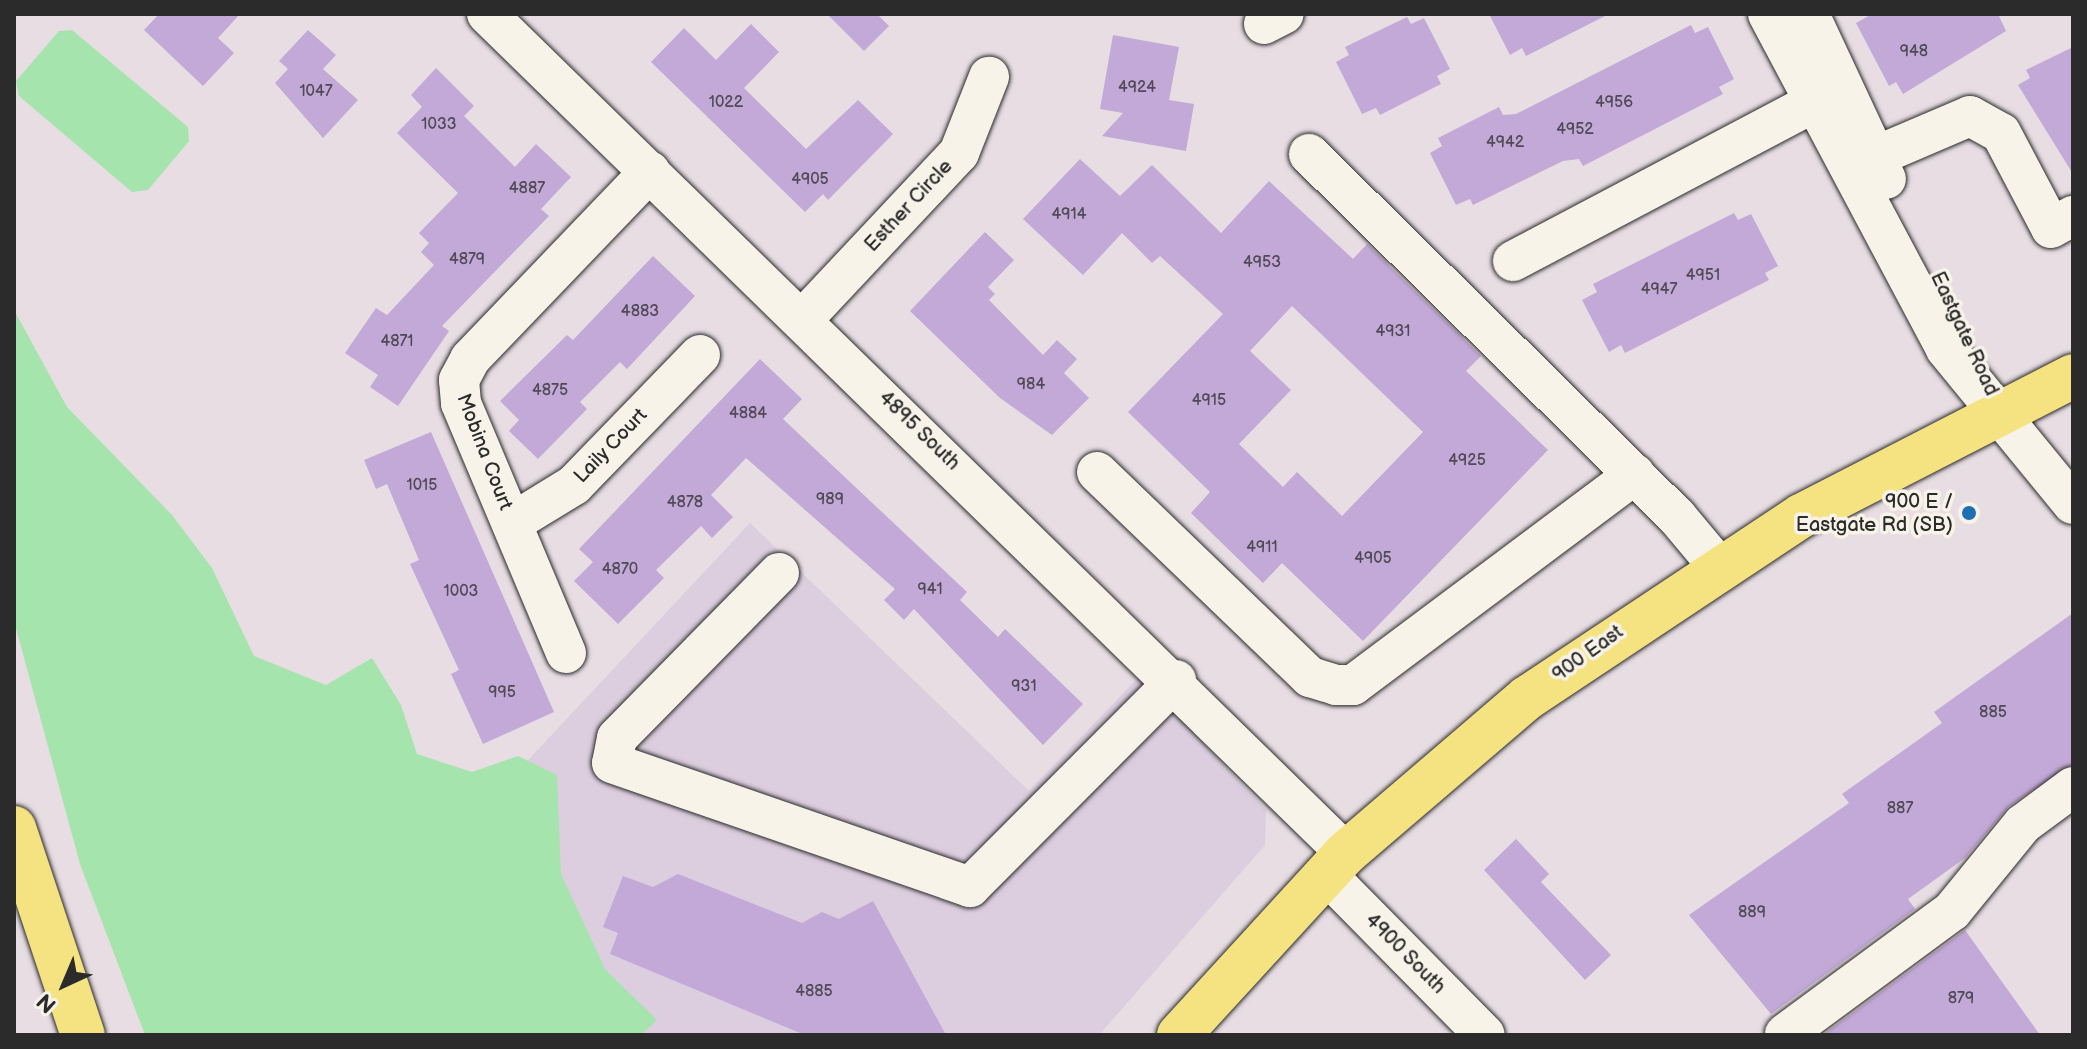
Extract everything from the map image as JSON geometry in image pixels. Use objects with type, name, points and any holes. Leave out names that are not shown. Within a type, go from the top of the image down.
[{"type":"main road","name":"900 East","points":[[1179,1035],[1336,863],[1527,698],[1718,566],[2000,412],[2073,376]]},
{"type":"main road","points":[[14,828],[83,1035]]},
{"type":"street","name":"4895 South","points":[[487,14],[1176,680],[1336,863]]},
{"type":"street","name":"Eastgate Road","points":[[1768,14],[1830,95],[1864,160],[1946,349],[2073,504]]},
{"type":"street","name":"Eastgate Road","points":[[1809,14],[1830,95]]},
{"type":"street","name":"Esther Circle","points":[[803,319],[959,153],[989,77]]},
{"type":"street","points":[[1513,261],[1830,95]]},
{"type":"street","points":[[1864,160],[1958,117],[1982,119],[2007,143],[2051,228],[2073,216]]},
{"type":"street","points":[[1309,154],[1635,474],[1718,566]]},
{"type":"street","name":"Mobina Court","points":[[566,653],[461,403],[462,372],[650,171]]},
{"type":"street","name":"Laily Court","points":[[512,523],[574,485],[700,355]]},
{"type":"street","points":[[1097,472],[1310,677],[1336,685],[1353,685],[1635,474]]},
{"type":"street","points":[[779,573],[617,738],[612,763],[970,887],[1176,680]]},
{"type":"street","points":[[1785,1034],[1952,911],[2023,824],[2073,787]]},
{"type":"street","name":"4900 South","points":[[1336,863],[1485,1035]]},
{"type":"shaded area","points":[[750,523],[1029,791],[1140,676],[1266,810],[1265,845],[1099,1035],[579,1035],[444,850]]},
{"type":"green space","points":[[72,30],[188,127],[189,141],[148,190],[132,192],[19,96],[16,81],[59,31]]},
{"type":"green space","points":[[14,310],[67,407],[172,515],[212,568],[254,656],[326,685],[372,658],[401,705],[417,754],[472,772],[518,756],[557,775],[561,874],[605,969],[657,1020],[641,1035],[145,1035],[80,864],[14,621]]},
{"type":"building","points":[[159,14],[240,14],[218,38],[234,53],[203,86],[144,30]]},
{"type":"building","points":[[827,14],[877,14],[889,26],[864,51]]},
{"type":"building","points":[[1489,14],[1609,14],[1526,56],[1522,48],[1510,55]]},
{"type":"building","points":[[1872,14],[1998,14],[2006,31],[1903,94],[1896,82],[1889,86],[1856,23]]},
{"type":"building","points":[[1407,17],[1411,24],[1424,18],[1450,69],[1437,76],[1441,84],[1380,115],[1376,108],[1362,114],[1336,62],[1349,55],[1345,47]]},
{"type":"building","points":[[751,24],[779,52],[744,88],[806,149],[858,100],[893,134],[828,200],[823,194],[805,212],[651,62],[684,28],[716,60]]},
{"type":"building","points":[[1691,25],[1695,33],[1708,27],[1734,79],[1719,87],[1723,94],[1583,166],[1579,159],[1563,161],[1473,205],[1470,199],[1456,205],[1430,153],[1442,146],[1438,138],[1499,107],[1503,115],[1516,114]]},
{"type":"building","points":[[308,30],[336,55],[323,69],[358,100],[323,138],[275,83],[288,69],[279,61]]},
{"type":"building","points":[[1113,35],[1179,47],[1169,100],[1194,104],[1186,151],[1102,136],[1123,113],[1100,109]]},
{"type":"building","points":[[2073,47],[2073,174],[2018,85],[2030,78],[2026,70]]},
{"type":"building","points":[[436,68],[474,106],[464,116],[515,167],[536,144],[571,177],[541,209],[549,216],[442,326],[449,331],[398,406],[370,387],[378,375],[345,353],[376,308],[387,315],[434,265],[421,252],[429,243],[419,233],[458,193],[397,133],[422,107],[411,95]]},
{"type":"building","points":[[1080,159],[1120,196],[1152,165],[1221,233],[1269,181],[1353,259],[1367,244],[1481,356],[1466,371],[1548,450],[1363,641],[1282,563],[1263,583],[1191,513],[1210,492],[1128,412],[1223,314],[1160,256],[1152,263],[1122,233],[1083,275],[1023,219]],"holes":[[[1292,306],[1423,432],[1342,516],[1297,472],[1283,487],[1239,444],[1291,390],[1250,351]]]},
{"type":"building","points":[[1734,213],[1738,220],[1751,214],[1778,266],[1765,273],[1769,280],[1625,353],[1621,345],[1609,352],[1582,300],[1597,292],[1593,284]]},
{"type":"building","points":[[985,232],[1014,260],[988,287],[995,294],[989,300],[1043,355],[1057,340],[1077,359],[1064,373],[1089,398],[1052,435],[1000,398],[910,311]]},
{"type":"building","points":[[653,256],[695,296],[627,369],[620,362],[580,402],[587,409],[538,459],[509,431],[519,420],[500,401],[567,335],[573,340]]},
{"type":"building","points":[[760,359],[802,399],[783,419],[967,592],[960,600],[998,637],[1005,629],[1083,704],[1043,745],[914,609],[904,620],[884,600],[895,589],[746,458],[711,495],[733,517],[712,538],[701,526],[656,570],[664,578],[618,624],[574,581],[593,562],[579,549]]},
{"type":"building","points":[[431,432],[554,712],[483,744],[451,674],[459,670],[410,564],[419,560],[387,484],[376,489],[364,460]]},
{"type":"building","points":[[2073,613],[2073,764],[2009,806],[1965,858],[1908,899],[1915,909],[1771,1014],[1689,915],[1849,803],[1842,794],[1942,723],[1934,712]]},
{"type":"building","points":[[1516,839],[1549,874],[1541,882],[1611,955],[1585,980],[1484,870]]},
{"type":"building","points":[[678,874],[802,923],[822,912],[839,919],[873,901],[946,1035],[805,1035],[610,954],[618,933],[603,927],[623,876],[653,887]]},
{"type":"building","points":[[1965,930],[2040,1035],[1823,1035]]},
{"type":"place","name":"900 E / Eastgate Rd (SB)","points":[[1969,513]]}]
